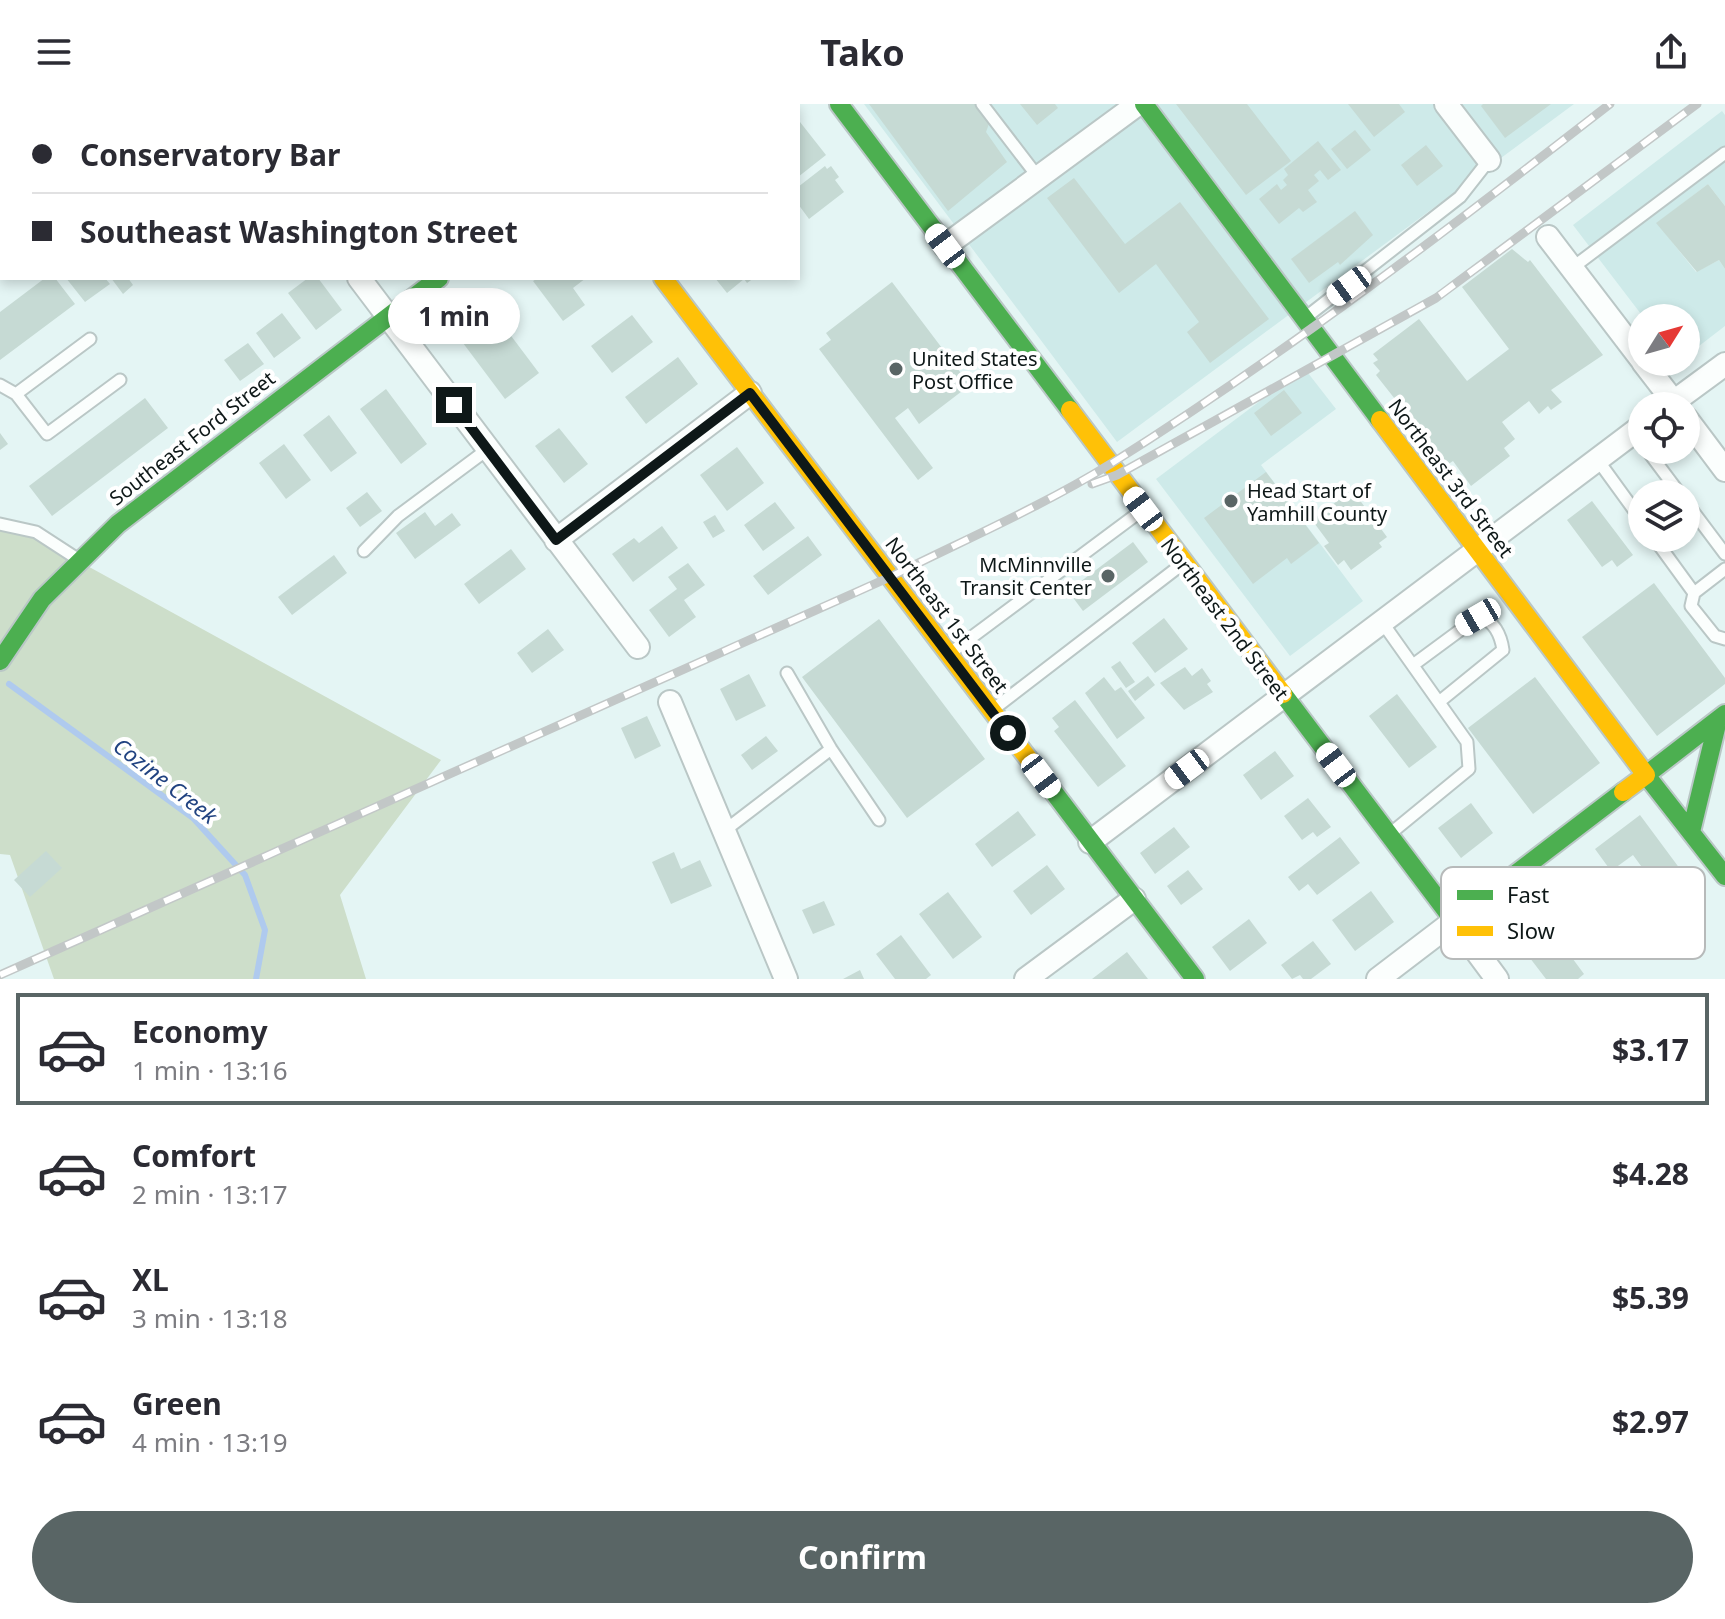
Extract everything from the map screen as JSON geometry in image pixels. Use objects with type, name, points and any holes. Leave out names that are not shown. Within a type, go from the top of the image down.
[{"type":"street","name":"Northeast 2nd Street","points":[[839,104],[1441,904]]},
{"type":"street","points":[[945,246],[1138,104]]},
{"type":"street","name":"Northeast 3rd Street","points":[[1144,104],[1725,876]]},
{"type":"street","points":[[1446,104],[1489,160]]},
{"type":"street","points":[[1548,237],[1628,341]]},
{"type":"street","points":[[361,280],[638,647]]},
{"type":"street","name":"Southeast Ford Street","points":[[0,661],[42,596],[76,558],[436,280]]},
{"type":"street","name":"Northeast 1st Street","points":[[665,280],[1195,979]]},
{"type":"street","points":[[1694,392],[1725,364]]},
{"type":"street","points":[[556,540],[750,393]]},
{"type":"street","points":[[1700,438],[1725,470]]},
{"type":"street","points":[[1090,842],[1597,459],[1628,444]]},
{"type":"street","points":[[670,702],[786,979]]},
{"type":"street","points":[[1525,867],[1722,717]]},
{"type":"street","points":[[1691,832],[1722,717]]},
{"type":"street","points":[[1026,979],[1134,899]]},
{"type":"street","points":[[1378,979],[1441,931]]},
{"type":"street","name":"Northeast 2nd Street","points":[[1482,959],[1497,979]]},
{"type":"lane","points":[[982,104],[1038,177]]},
{"type":"lane","points":[[1572,268],[1725,153]]},
{"type":"lane","points":[[1304,318],[1460,197],[1489,160]]},
{"type":"lane","points":[[16,394],[90,339]]},
{"type":"lane","points":[[0,385],[16,394],[47,434],[120,380]]},
{"type":"lane","points":[[364,551],[398,516],[488,449]]},
{"type":"lane","points":[[1597,459],[1628,502]]},
{"type":"lane","points":[[949,654],[1143,509]]},
{"type":"lane","points":[[1700,521],[1725,554]]},
{"type":"lane","points":[[0,524],[36,532],[76,558]]},
{"type":"lane","points":[[1664,552],[1694,593]]},
{"type":"lane","points":[[991,711],[1184,563]]},
{"type":"lane","points":[[1725,569],[1694,593],[1691,606],[1715,636],[1725,639]]},
{"type":"lane","points":[[1413,665],[1478,617],[1493,625],[1501,638],[1503,650],[1439,702]]},
{"type":"lane","points":[[1382,622],[1467,742],[1469,769],[1389,835]]},
{"type":"lane","points":[[787,673],[831,749],[879,820]]},
{"type":"lane","points":[[724,831],[831,749]]},
{"type":"shaded area","points":[[864,104],[1574,104],[1117,442]]},
{"type":"shaded area","points":[[1722,111],[1725,115],[1725,206],[1708,184],[1657,223],[1696,272],[1719,260],[1725,269],[1725,326],[1700,345],[1700,304],[1633,304],[1573,225]]},
{"type":"shaded area","name":"Head Start of Yamhill County","points":[[1308,373],[1336,409],[1261,465],[1363,601],[1290,656],[1156,479],[1264,398]]},
{"type":"green space","points":[[0,518],[441,760],[340,895],[366,979],[54,979],[10,855],[0,854]]},
{"type":"building","points":[[869,104],[977,104],[990,121],[986,132],[1007,162],[948,211]]},
{"type":"building","points":[[1020,104],[1055,104],[1058,108],[1037,125]]},
{"type":"building","points":[[1176,104],[1247,104],[1291,161],[1246,195]]},
{"type":"building","points":[[1348,104],[1399,104],[1405,112],[1374,137]]},
{"type":"building","points":[[1551,104],[1505,138],[1481,106]]},
{"type":"building","points":[[800,122],[826,155],[800,175]]},
{"type":"building","points":[[1355,130],[1371,150],[1347,169],[1331,149]]},
{"type":"building","points":[[1318,141],[1341,170],[1328,180],[1320,170],[1314,175],[1319,181],[1308,190],[1317,202],[1303,212],[1299,208],[1279,224],[1259,199],[1277,184],[1281,190],[1287,185],[1283,180],[1288,175],[1284,169]]},
{"type":"building","points":[[1426,145],[1443,166],[1417,186],[1401,165]]},
{"type":"building","points":[[825,166],[827,169],[831,166],[839,177],[835,180],[844,192],[809,219],[800,207],[800,185]]},
{"type":"building","points":[[1074,178],[1125,244],[1180,202],[1269,319],[1210,363],[1187,332],[1199,322],[1156,264],[1119,293],[1047,198]]},
{"type":"building","points":[[1708,184],[1725,206],[1725,269],[1719,260],[1697,272],[1656,223]]},
{"type":"building","points":[[1355,211],[1373,235],[1340,265],[1338,262],[1309,283],[1291,259]]},
{"type":"building","points":[[1512,249],[1528,262],[1530,260],[1603,355],[1551,390],[1562,402],[1551,410],[1548,406],[1539,414],[1529,401],[1502,422],[1515,439],[1504,448],[1510,456],[1471,486],[1453,461],[1447,465],[1376,375],[1380,371],[1373,363],[1378,360],[1373,354],[1419,319],[1467,381],[1509,349],[1462,287]]},
{"type":"building","points":[[42,280],[57,280],[75,304],[0,360],[0,312]]},
{"type":"building","points":[[68,280],[107,280],[110,284],[85,302]]},
{"type":"building","points":[[112,280],[129,280],[133,285],[123,294]]},
{"type":"building","points":[[305,280],[320,280],[342,310],[316,330],[288,293]]},
{"type":"building","points":[[583,280],[573,288],[585,305],[563,321],[533,281]]},
{"type":"building","points":[[717,280],[743,280],[727,293]]},
{"type":"building","name":"United States Post Office","points":[[892,282],[970,385],[919,424],[908,408],[895,418],[933,468],[918,480],[819,349],[831,340],[826,333]]},
{"type":"building","points":[[479,293],[539,373],[505,399],[445,319]]},
{"type":"building","points":[[282,313],[301,338],[274,358],[256,333]]},
{"type":"building","points":[[632,315],[653,342],[612,373],[591,346]]},
{"type":"building","points":[[248,343],[264,364],[240,381],[224,360]]},
{"type":"building","points":[[678,357],[698,384],[646,424],[625,397]]},
{"type":"building","points":[[386,389],[427,444],[401,464],[360,409]]},
{"type":"building","points":[[1284,390],[1302,413],[1271,436],[1254,413]]},
{"type":"building","points":[[145,398],[168,428],[52,516],[29,486]]},
{"type":"building","points":[[329,415],[357,453],[331,472],[303,435]]},
{"type":"building","points":[[559,428],[588,464],[564,483],[535,446]]},
{"type":"building","points":[[0,433],[8,444],[0,450]]},
{"type":"building","points":[[284,444],[311,480],[286,499],[259,463]]},
{"type":"building","points":[[737,447],[764,483],[727,511],[700,475]]},
{"type":"building","name":"Head Start of Yamhill County","points":[[1266,472],[1319,543],[1291,564],[1287,558],[1253,584],[1204,518]]},
{"type":"building","points":[[367,492],[382,511],[360,527],[346,508]]},
{"type":"building","points":[[1356,495],[1387,537],[1379,543],[1382,547],[1351,570],[1344,560],[1338,565],[1324,546],[1329,543],[1312,520],[1344,496],[1348,501]]},
{"type":"building","points":[[1592,501],[1633,555],[1617,567],[1612,560],[1602,567],[1567,520]]},
{"type":"building","points":[[775,502],[795,528],[763,551],[744,525]]},
{"type":"building","points":[[425,512],[435,526],[452,513],[461,525],[415,559],[396,533]]},
{"type":"building","points":[[715,515],[725,531],[713,538],[703,522]]},
{"type":"building","points":[[662,526],[678,548],[633,582],[612,554],[634,538],[639,543]]},
{"type":"building","points":[[808,536],[822,555],[768,595],[753,576]]},
{"type":"building","name":"McMinnville Transit Center","points":[[1133,542],[1148,562],[1083,611],[1068,591]]},
{"type":"building","points":[[511,549],[526,569],[479,604],[464,584]]},
{"type":"building","points":[[334,555],[347,573],[292,615],[278,597]]},
{"type":"building","points":[[688,563],[705,585],[684,600],[696,617],[669,637],[649,610],[677,589],[668,577]]},
{"type":"building","points":[[1654,583],[1725,678],[1725,684],[1657,736],[1582,637]]},
{"type":"building","points":[[1164,618],[1188,649],[1155,673],[1132,643]]},
{"type":"building","points":[[879,619],[985,759],[907,818],[802,677]]},
{"type":"building","points":[[548,629],[564,650],[532,673],[517,653]]},
{"type":"building","points":[[1120,661],[1135,682],[1126,688],[1111,667]]},
{"type":"building","points":[[1185,667],[1192,676],[1202,668],[1211,681],[1207,684],[1213,692],[1184,710],[1160,683]]},
{"type":"building","points":[[749,674],[766,706],[736,721],[720,689]]},
{"type":"building","points":[[1148,676],[1155,685],[1135,701],[1128,691]]},
{"type":"building","points":[[1104,677],[1115,691],[1121,687],[1145,718],[1117,739],[1085,693]]},
{"type":"building","points":[[1535,677],[1600,763],[1533,814],[1468,728]]},
{"type":"building","points":[[1397,694],[1437,747],[1409,768],[1369,716]]},
{"type":"building","points":[[1075,700],[1126,766],[1098,787],[1054,731],[1059,727],[1052,718]]},
{"type":"building","points":[[647,716],[661,746],[635,759],[621,728]]},
{"type":"building","points":[[766,736],[778,751],[752,770],[741,755]]},
{"type":"building","points":[[1275,751],[1294,776],[1261,800],[1243,775]]},
{"type":"building","points":[[1308,798],[1331,827],[1317,837],[1313,832],[1302,840],[1284,816]]},
{"type":"building","points":[[1471,803],[1493,833],[1461,858],[1438,828]]},
{"type":"building","points":[[1018,811],[1036,835],[992,867],[975,844]]},
{"type":"building","points":[[1640,815],[1679,867],[1642,867],[1633,855],[1616,867],[1608,867],[1595,849]]},
{"type":"building","points":[[1174,827],[1190,847],[1155,874],[1140,853]]},
{"type":"building","points":[[1340,837],[1360,863],[1317,895],[1308,884],[1299,891],[1288,877]]},
{"type":"building","points":[[46,851],[62,868],[30,897],[14,880]]},
{"type":"building","points":[[674,852],[681,869],[700,860],[712,886],[671,904],[652,862]]},
{"type":"building","points":[[1047,865],[1065,889],[1031,915],[1013,891]]},
{"type":"building","points":[[1188,870],[1203,889],[1181,905],[1167,886]]},
{"type":"building","points":[[1371,891],[1394,922],[1355,951],[1332,920]]},
{"type":"building","points":[[948,892],[982,937],[953,959],[919,914]]},
{"type":"building","points":[[824,901],[835,925],[813,934],[802,910]]},
{"type":"building","points":[[1249,919],[1267,943],[1230,971],[1212,947]]},
{"type":"building","points":[[901,935],[931,975],[926,979],[895,979],[876,954]]},
{"type":"building","points":[[1313,941],[1331,964],[1311,979],[1303,979],[1300,975],[1292,979],[1281,965]]},
{"type":"building","points":[[1127,952],[1148,979],[1092,979]]},
{"type":"building","points":[[1531,959],[1573,959],[1584,974],[1578,979],[1546,979]]},
{"type":"building","points":[[860,970],[864,979],[843,979]]},
{"type":"waterway","name":"Cozine Creek","points":[[9,684],[193,818],[245,875],[265,930],[256,979]]},
{"type":"railway","points":[[0,975],[890,577],[1058,494],[1112,463],[1303,334],[1610,104]]},
{"type":"railway","points":[[1092,484],[1117,475],[1436,298],[1697,104]]},
{"type":"traffic: fast","points":[[839,104],[1070,410]]},
{"type":"traffic: fast","points":[[1144,104],[1380,420]]},
{"type":"traffic: fast","points":[[0,661],[42,599],[118,524],[436,280]]},
{"type":"traffic: fast","points":[[1283,694],[1441,904]]},
{"type":"traffic: fast","points":[[1725,714],[1646,775],[1725,876]]},
{"type":"traffic: fast","points":[[1691,832],[1718,720]]},
{"type":"traffic: fast","points":[[1037,770],[1195,979]]},
{"type":"traffic: fast","points":[[1525,867],[1623,792]]},
{"type":"traffic: slow","points":[[665,280],[1037,770]]},
{"type":"traffic: slow","points":[[1070,410],[1283,694]]},
{"type":"traffic: slow","points":[[1380,420],[1646,775],[1623,792]]},
{"type":"place","name":"United States Post Office","points":[[896,369]]},
{"type":"place","name":"Head Start of Yamhill County","points":[[1231,501]]},
{"type":"place","name":"McMinnville Transit Center","points":[[1108,576]]},
{"type":"route","points":[[454,405],[556,540],[750,393],[1008,733]]}]
